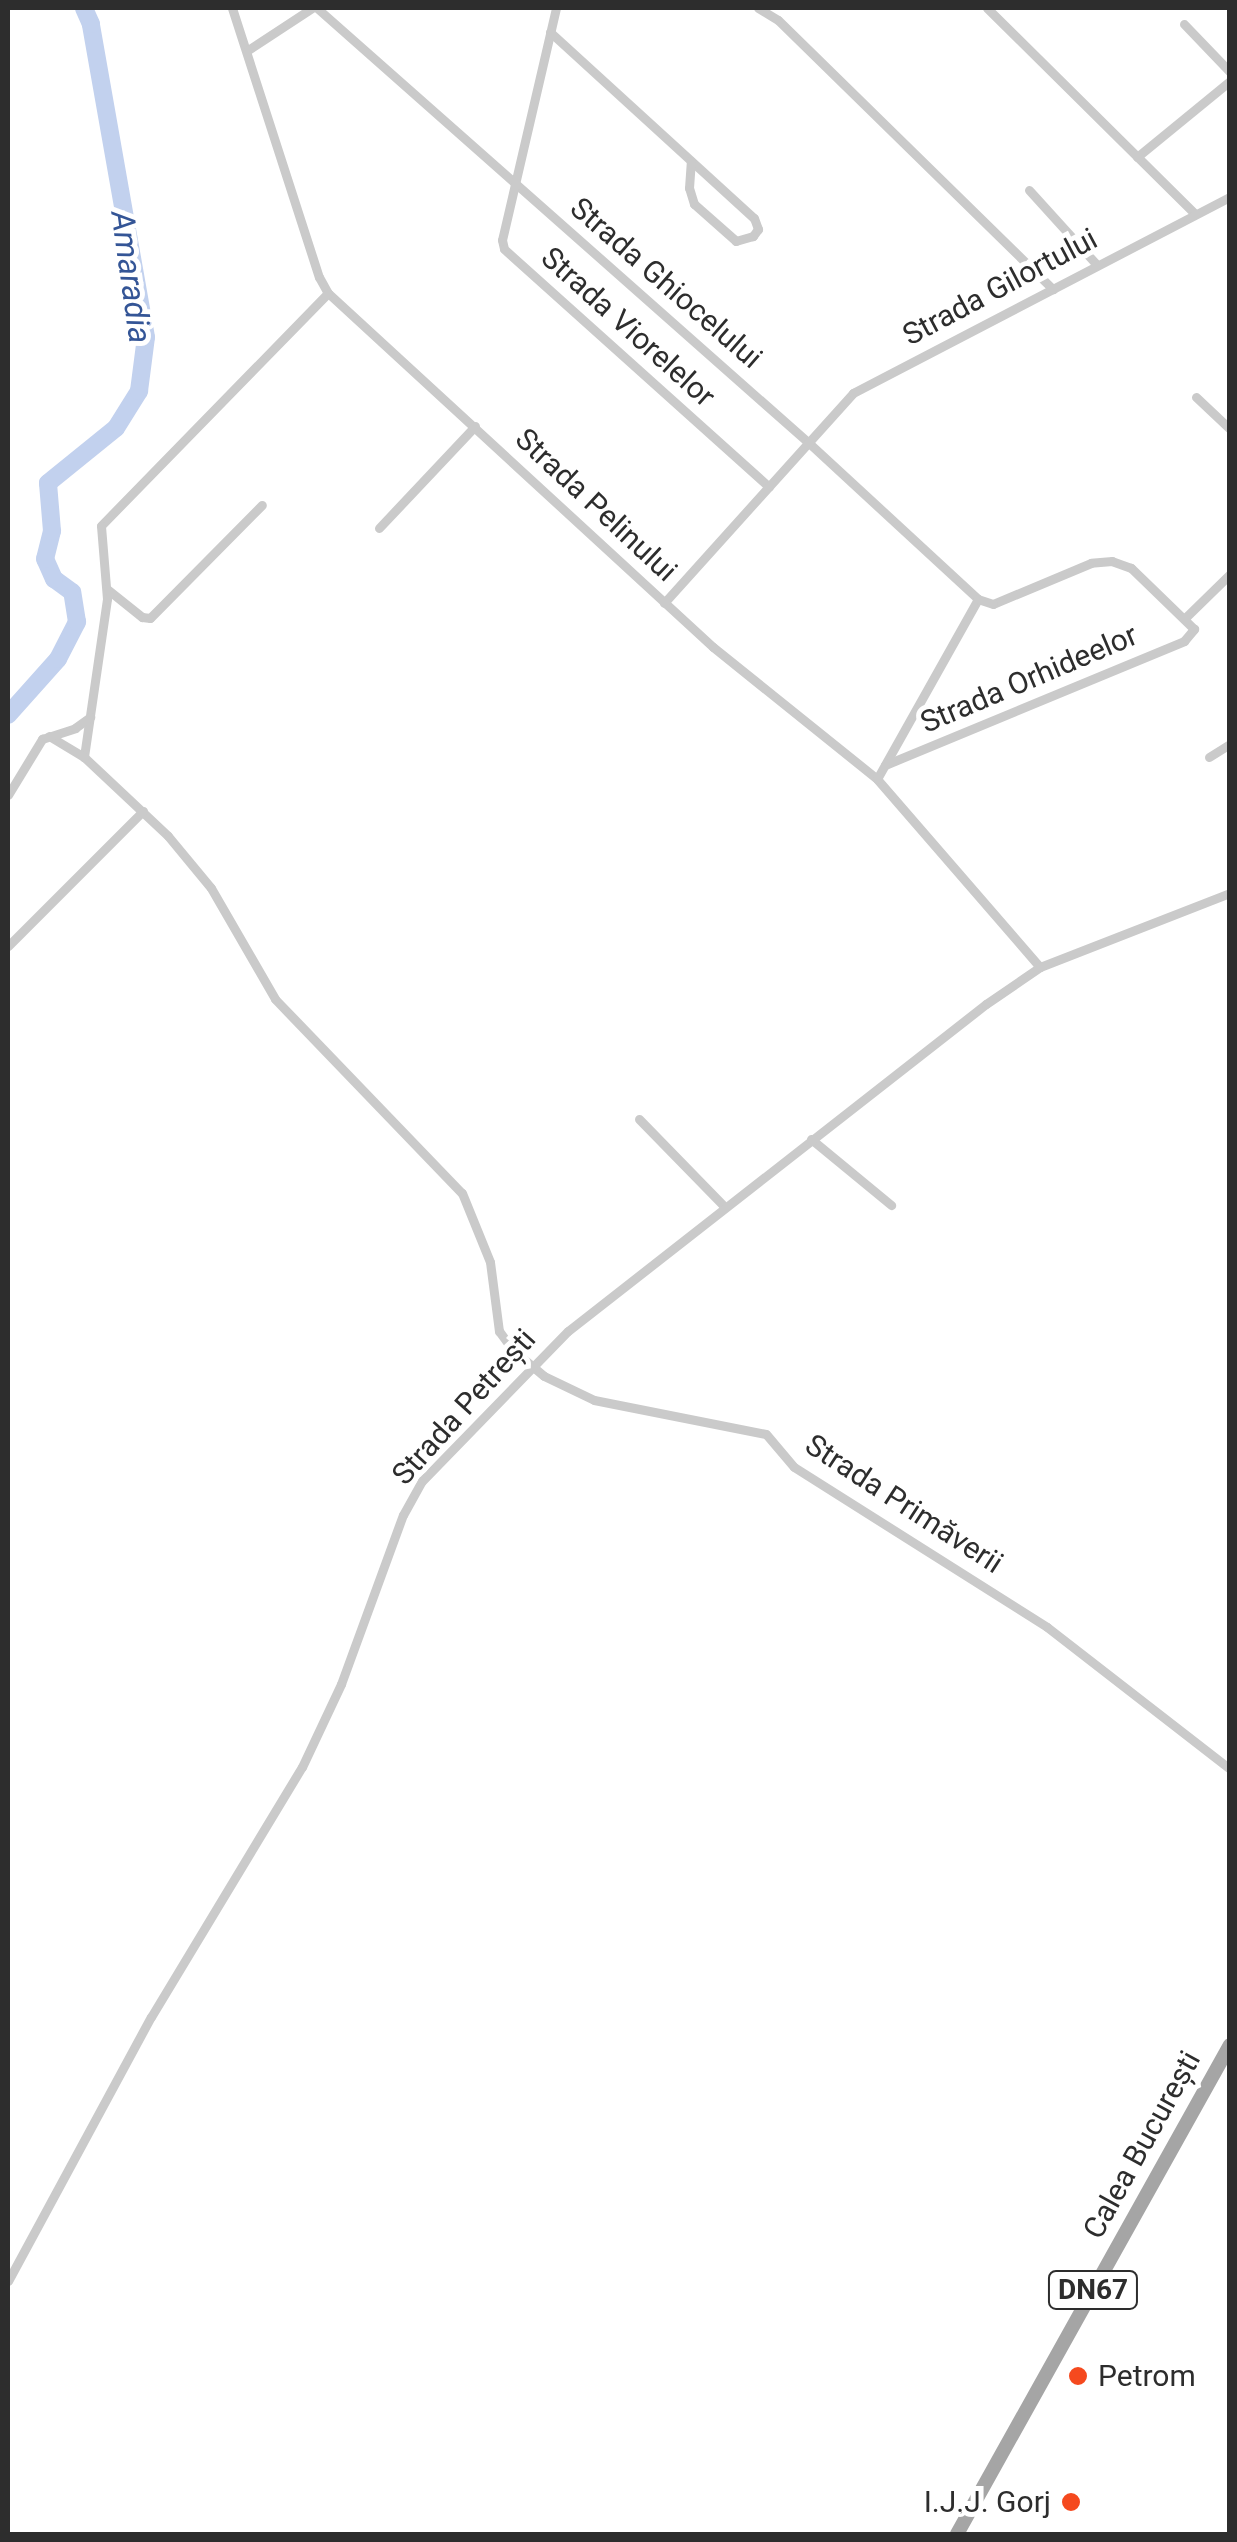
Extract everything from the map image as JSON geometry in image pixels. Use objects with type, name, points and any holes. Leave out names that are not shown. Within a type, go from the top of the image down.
[{"type":"main road","name":"Calea București","points":[[957,2534],[1230,2044]]},
{"type":"street","name":"Strada Pelinului","points":[[232,8],[319,277],[328,292],[664,604],[876,779],[1040,968]]},
{"type":"street","points":[[248,50],[314,8]]},
{"type":"street","name":"Strada Ghiocelului","points":[[314,8],[810,444],[978,599]]},
{"type":"street","name":"Strada Viorelelor","points":[[556,8],[502,240],[504,249],[769,487]]},
{"type":"street","points":[[758,8],[778,20],[1053,289]]},
{"type":"street","points":[[987,8],[1194,213]]},
{"type":"street","points":[[1184,24],[1230,72]]},
{"type":"street","points":[[550,32],[754,218],[758,229],[745,241],[736,241],[694,204],[689,188],[691,161]]},
{"type":"street","points":[[1137,157],[1230,81]]},
{"type":"street","points":[[1029,190],[1096,264]]},
{"type":"street","name":"Strada Gilortului","points":[[810,444],[854,393],[1230,196]]},
{"type":"street","points":[[84,757],[107,588],[98,535],[105,519],[328,292]]},
{"type":"street","points":[[1196,397],[1230,429]]},
{"type":"street","points":[[379,528],[475,426]]},
{"type":"street","points":[[664,604],[810,444]]},
{"type":"street","points":[[107,588],[142,617],[150,618],[262,505]]},
{"type":"street","points":[[876,779],[978,599],[993,604],[1092,562],[1112,561],[1131,568],[1185,618],[1230,574]]},
{"type":"street","name":"Strada Orhideelor","points":[[885,765],[1192,637],[1194,628],[1185,618]]},
{"type":"street","points":[[8,795],[32,750],[48,736],[74,728],[92,715]]},
{"type":"street","name":"Strada Primăverii","points":[[48,736],[84,757],[143,811],[211,888],[274,998],[462,1193],[490,1262],[499,1331],[532,1366],[563,1387],[594,1400],[766,1434],[794,1467],[1047,1626],[1230,1769]]},
{"type":"street","points":[[1209,757],[1230,744]]},
{"type":"street","points":[[8,946],[143,811]]},
{"type":"street","name":"Strada Petrești","points":[[8,2281],[151,2017],[302,1768],[341,1684],[411,1498],[532,1366],[602,1303],[811,1139],[1040,968],[1230,894]]},
{"type":"street","points":[[640,1120],[724,1206]]},
{"type":"street","points":[[811,1139],[891,1204]]},
{"type":"waterway","name":"Amaradia","points":[[8,715],[58,659],[77,622],[72,592],[54,579],[45,559],[52,531],[48,483],[116,428],[139,391],[146,337],[91,24],[84,8]]},
{"type":"place","name":"Petrom","points":[[1078,2376]]},
{"type":"place","name":"I.J.J. Gorj","points":[[1071,2502]]}]
